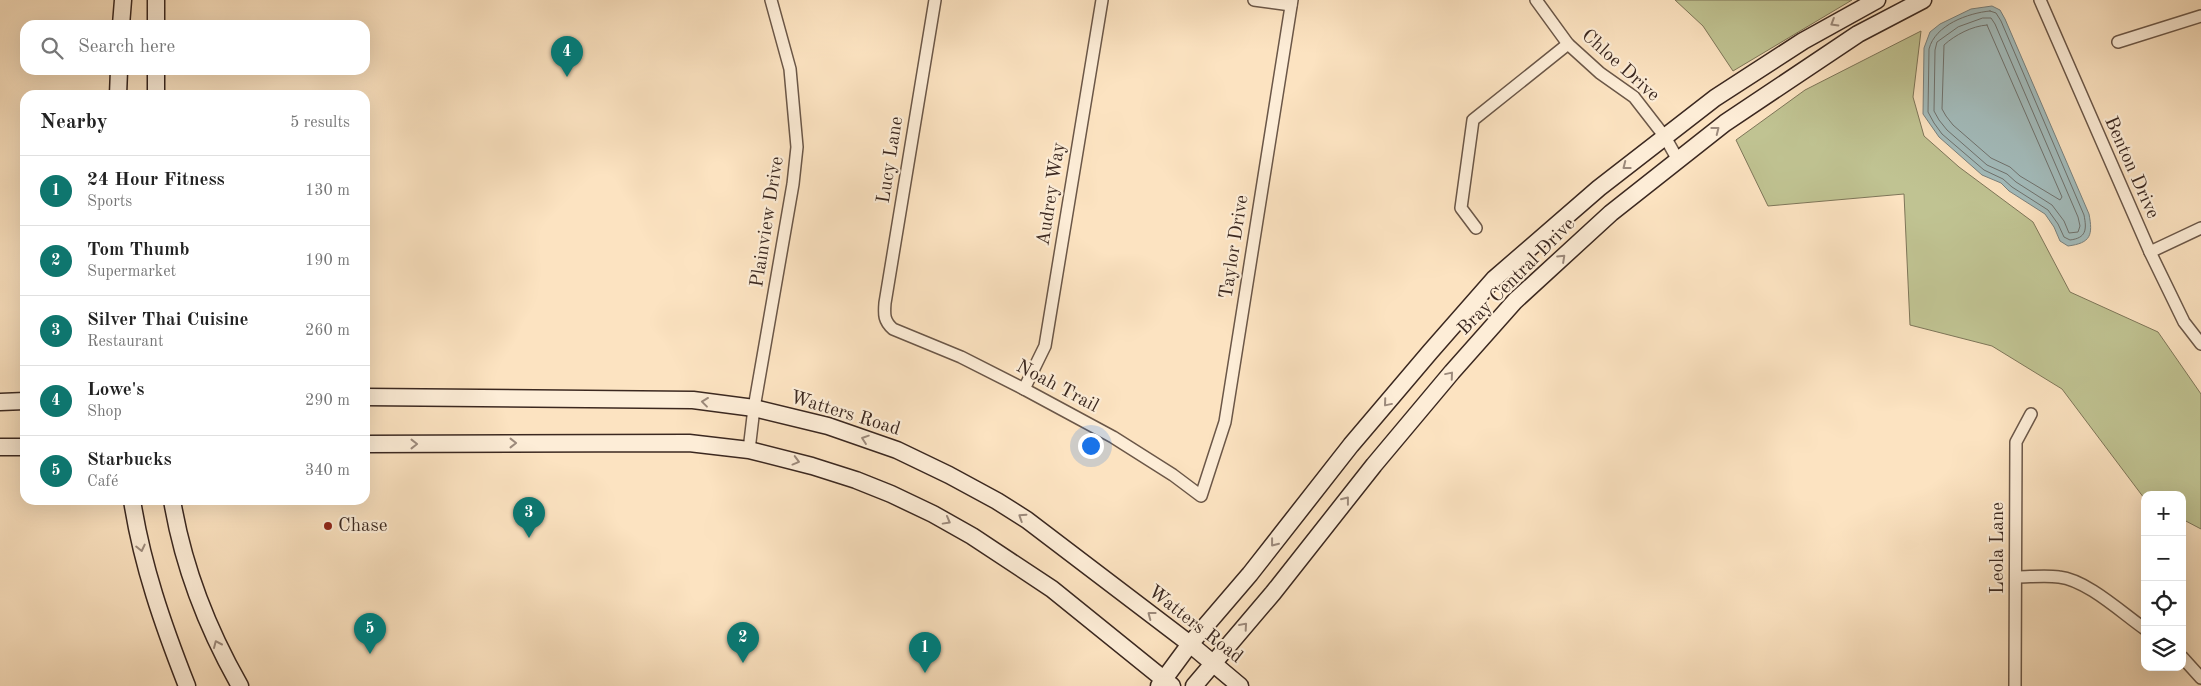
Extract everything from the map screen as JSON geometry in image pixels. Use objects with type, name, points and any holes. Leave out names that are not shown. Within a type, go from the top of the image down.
[{"type":"main road","points":[[121,20],[122,0]]},
{"type":"main road","points":[[156,0],[156,20]]},
{"type":"main road","name":"Bray Central Drive","points":[[1164,684],[1190,644],[1250,574],[1357,438],[1494,280],[1599,188],[1715,98],[1803,41],[1877,0]]},
{"type":"main road","name":"Bray Central Drive","points":[[1194,686],[1273,593],[1386,450],[1515,301],[1611,213],[1725,123],[1858,34],[1923,0]]},
{"type":"main road","points":[[118,90],[119,75]]},
{"type":"main road","points":[[156,75],[156,90]]},
{"type":"main road","name":"Watters Road","points":[[370,397],[693,400],[754,408],[828,426],[897,450],[949,475],[1027,520],[1190,644],[1240,686]]},
{"type":"main road","points":[[0,402],[20,401]]},
{"type":"main road","points":[[370,444],[690,443],[749,450],[812,466],[856,480],[933,514],[972,536],[1052,589],[1164,684]]},
{"type":"main road","points":[[0,447],[20,447]]},
{"type":"main road","points":[[133,505],[150,586],[186,686]]},
{"type":"main road","points":[[173,505],[182,547],[198,601],[222,656],[240,686]]},
{"type":"street","name":"Plainview Drive","points":[[749,450],[754,408],[794,184],[797,147],[790,69],[771,0]]},
{"type":"street","name":"Lucy Lane","points":[[888,325],[884,316],[885,303],[935,0]]},
{"type":"street","name":"Audrey Way","points":[[1024,389],[1045,346],[1102,0]]},
{"type":"street","points":[[1254,0],[1292,3]]},
{"type":"street","name":"Chloe Drive","points":[[1536,0],[1568,44],[1600,73],[1634,97],[1665,137],[1678,160]]},
{"type":"street","name":"Benton Drive","points":[[2040,0],[2150,252],[2184,322],[2201,344]]},
{"type":"street","name":"Taylor Drive","points":[[1201,496],[1225,422],[1292,3]]},
{"type":"street","points":[[2118,42],[2201,16]]},
{"type":"street","points":[[1476,228],[1461,208],[1473,120],[1568,44]]},
{"type":"street","points":[[2150,252],[2201,228]]},
{"type":"street","name":"Noah Trail","points":[[888,325],[893,329],[961,357],[1113,437],[1173,475],[1201,496]]},
{"type":"street","name":"Leola Lane","points":[[2015,686],[2016,442],[2031,414]]},
{"type":"street","points":[[2016,577],[2047,576],[2069,579],[2090,589],[2141,627]]},
{"type":"street","points":[[2186,661],[2201,678]]},
{"type":"green space","points":[[1675,0],[1852,0],[1733,71],[1703,26]]},
{"type":"green space","points":[[1921,31],[1913,97],[1924,136],[1959,167],[2033,222],[2070,292],[2158,332],[2201,394],[2201,529],[2186,521],[2186,491],[2141,491],[2141,494],[2062,389],[1992,346],[1910,325],[1904,194],[1768,206],[1736,140],[1805,90]]},
{"type":"water","points":[[1992,6],[2000,10],[2005,19],[2089,214],[2090,233],[2089,237],[2082,243],[2068,246],[2060,241],[2054,227],[2045,214],[2009,191],[2001,183],[1982,175],[1939,137],[1923,114],[1924,48],[1930,32],[1940,24],[1971,9]]},
{"type":"place","name":"Lowe's","points":[[567,77]]},
{"type":"place","name":"Chase","points":[[328,526]]},
{"type":"place","name":"Silver Thai Cuisine","points":[[529,538]]},
{"type":"place","name":"Starbucks","points":[[370,654]]},
{"type":"place","name":"Tom Thumb","points":[[743,663]]},
{"type":"place","name":"24 Hour Fitness","points":[[925,673]]}]
